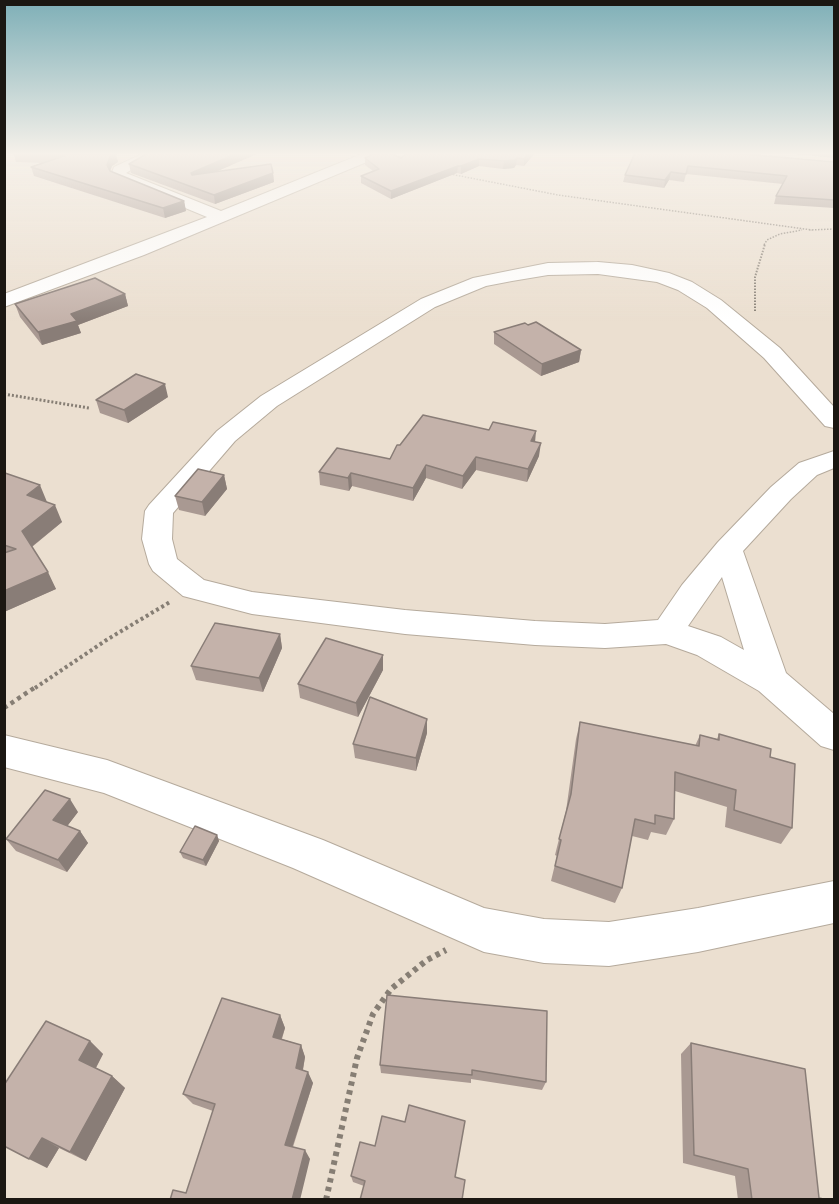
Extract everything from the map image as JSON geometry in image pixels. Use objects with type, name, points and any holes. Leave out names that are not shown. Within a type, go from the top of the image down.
[{"type":"street","points":[[203,209],[220,216]]},
{"type":"street","points":[[4,301],[138,251],[237,209]]},
{"type":"street","points":[[834,421],[772,353],[714,304],[686,286],[662,277],[632,271],[598,268],[548,269],[480,282],[428,303],[269,401],[226,436],[159,511],[157,539],[164,564],[194,588],[252,603],[405,622],[605,636],[667,632],[709,646],[771,681],[834,735]]},
{"type":"street","points":[[667,632],[693,593],[728,549],[808,469],[834,459]]},
{"type":"street","points":[[728,549],[771,681]]},
{"type":"street","points":[[4,752],[107,777],[308,855],[484,930],[543,940],[609,944],[698,930],[834,902]]},
{"type":"path","points":[[661,209],[812,230]]},
{"type":"path","points":[[772,353],[761,330],[754,298],[755,277],[762,249],[767,240],[780,234],[834,229]]},
{"type":"path","points":[[4,394],[89,408]]},
{"type":"path","points":[[4,708],[108,639],[194,588]]},
{"type":"path","points":[[326,1200],[357,1058],[372,1014],[391,989],[427,960],[484,930]]},
{"type":"building","points":[[95,278],[125,294],[71,314],[77,321],[38,332],[15,304]]},
{"type":"building","points":[[536,322],[581,350],[542,364],[494,332]]},
{"type":"building","points":[[136,374],[165,384],[124,410],[96,400]]},
{"type":"building","points":[[423,415],[489,430],[493,422],[536,431],[531,441],[541,443],[528,469],[476,457],[463,476],[426,465],[413,488],[351,473],[348,478],[319,472],[337,448],[390,459],[397,445],[400,445]]},
{"type":"building","points":[[198,469],[224,475],[202,502],[175,496]]},
{"type":"building","points":[[5,473],[40,485],[27,495],[55,505],[22,531],[48,572],[4,591],[4,553],[16,549],[4,545]]},
{"type":"building","points":[[215,623],[280,634],[259,678],[191,666]]},
{"type":"building","points":[[326,638],[383,655],[356,703],[298,684]]},
{"type":"building","points":[[370,697],[427,719],[416,758],[353,744]]},
{"type":"building","points":[[580,722],[699,746],[700,735],[719,740],[719,734],[771,749],[770,757],[795,764],[792,828],[734,810],[736,790],[675,772],[674,819],[655,815],[655,824],[635,819],[622,888],[555,866],[561,840],[559,839],[571,794]]},
{"type":"building","points":[[45,790],[70,799],[53,820],[80,831],[58,860],[6,839]]},
{"type":"building","points":[[195,826],[217,835],[203,860],[180,852]]},
{"type":"building","points":[[387,995],[547,1011],[546,1082],[472,1070],[472,1075],[380,1065]]},
{"type":"building","points":[[222,998],[280,1015],[273,1037],[301,1045],[296,1068],[308,1072],[285,1145],[305,1150],[292,1200],[170,1200],[173,1190],[186,1193],[215,1104],[183,1094]]},
{"type":"building","points":[[46,1021],[90,1041],[79,1060],[112,1076],[70,1152],[42,1138],[29,1159],[4,1146],[4,1085]]},
{"type":"building","points":[[691,1043],[805,1069],[819,1198],[828,1200],[752,1200],[748,1169],[694,1155]]},
{"type":"building","points":[[409,1105],[465,1121],[455,1177],[465,1180],[462,1200],[360,1200],[365,1181],[351,1176],[360,1142],[375,1146],[382,1116],[405,1122]]}]
